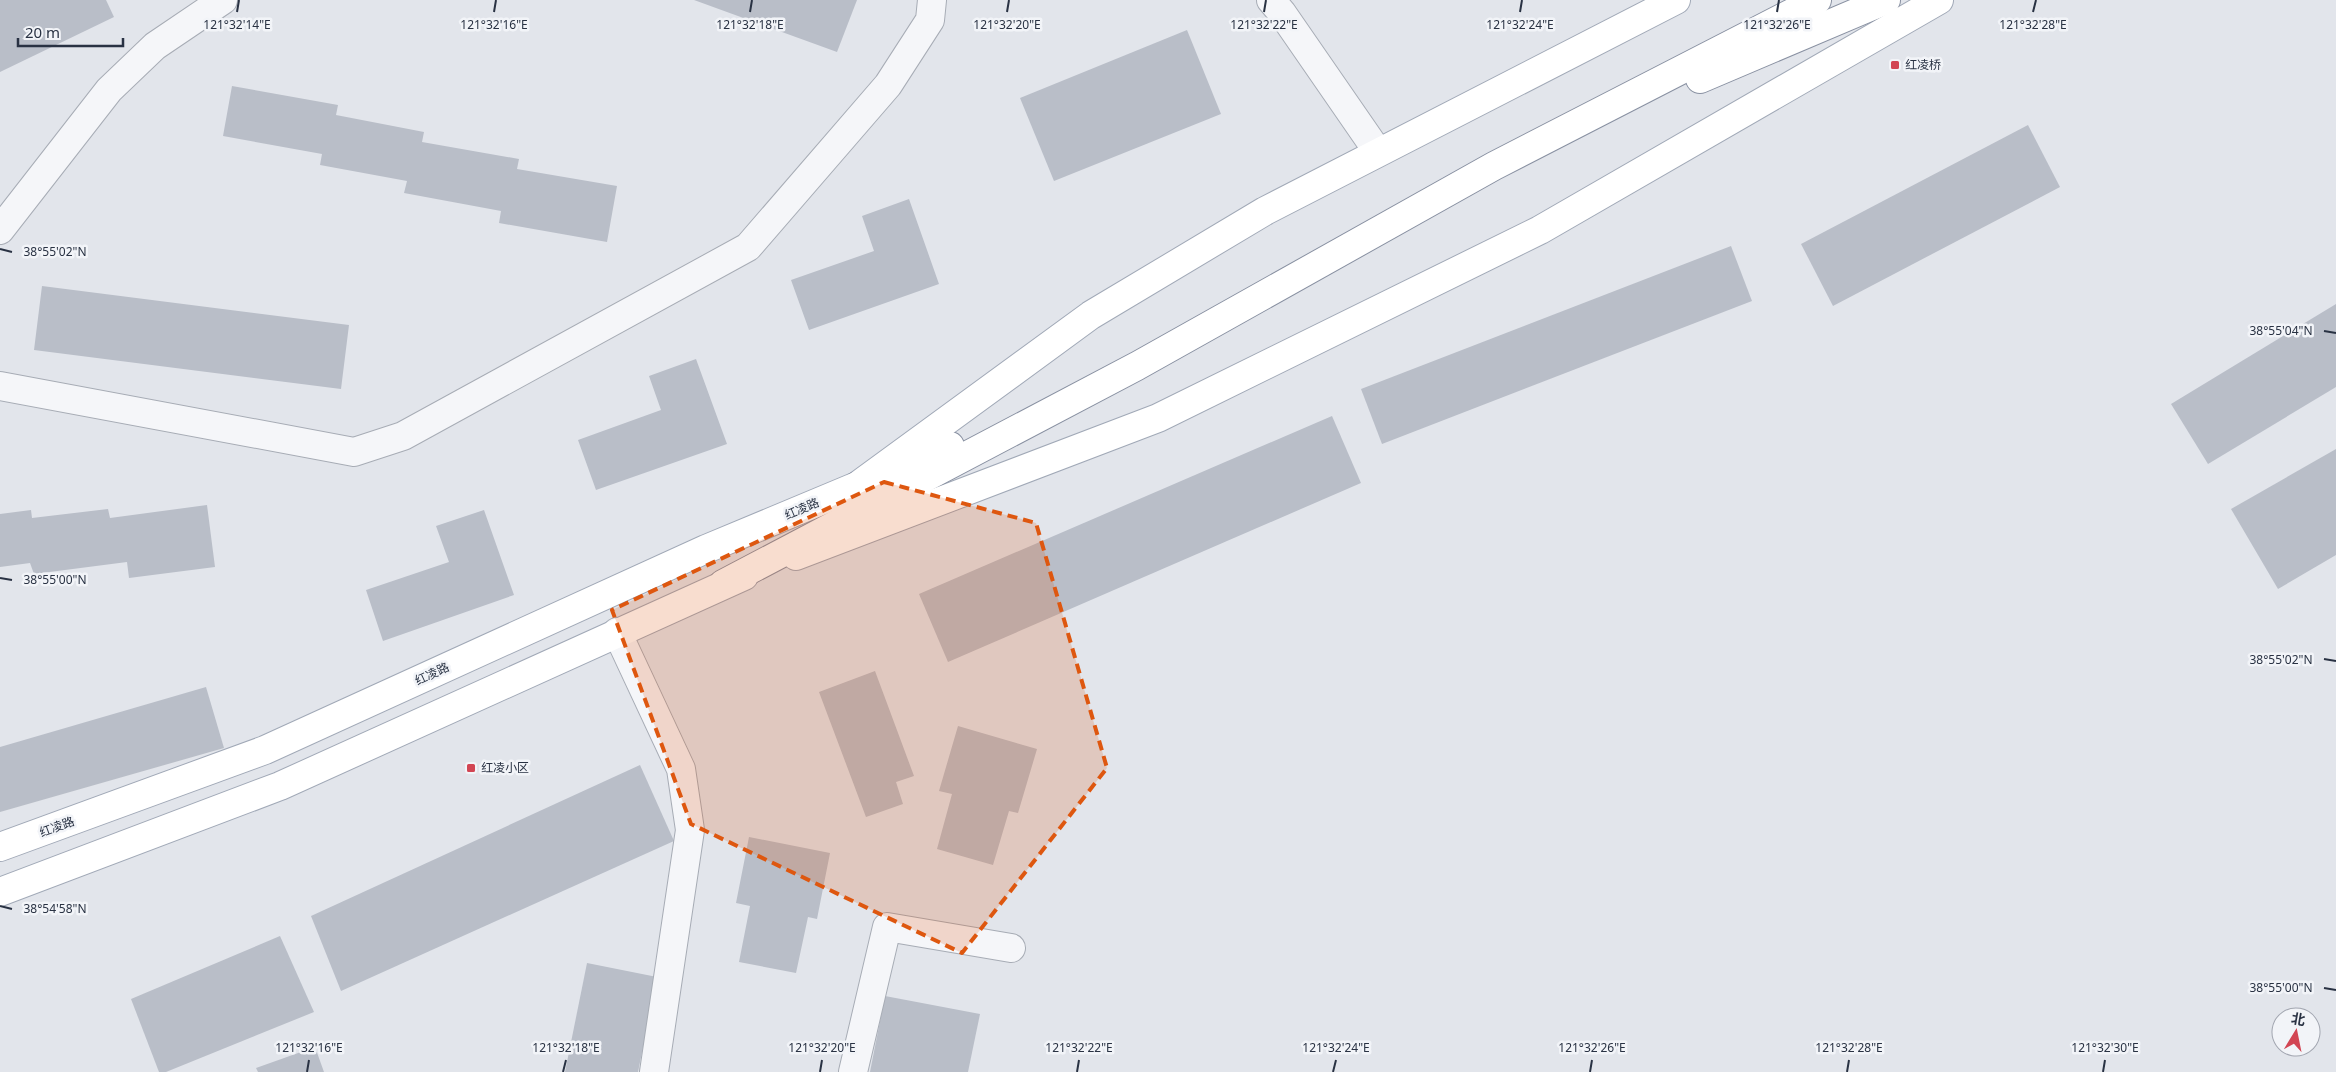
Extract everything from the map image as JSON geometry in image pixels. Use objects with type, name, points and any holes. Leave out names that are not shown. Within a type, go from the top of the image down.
[{"type":"main road","points":[[857,486],[1091,315],[1265,211],[1676,0]]},
{"type":"main road","points":[[0,892],[280,786],[723,584],[1137,366],[1494,166],[1818,0]]},
{"type":"main road","points":[[1494,166],[1886,0]]},
{"type":"main road","points":[[723,584],[1158,418],[1540,230],[1939,0]]},
{"type":"main road","points":[[857,486],[1137,366]]},
{"type":"main road","name":"红凌路","points":[[0,847],[265,750],[706,548],[857,486]]},
{"type":"street","points":[[0,230],[109,90],[155,46],[223,0]]},
{"type":"street","points":[[0,386],[354,452],[403,436],[748,247],[888,84],[930,20],[932,0]]},
{"type":"street","points":[[1270,0],[1282,13],[1378,152]]},
{"type":"street","points":[[617,632],[681,769],[690,830],[654,1072]]},
{"type":"street","points":[[853,1072],[887,928],[1011,948]]},
{"type":"highlighted area","points":[[884,482],[1036,523],[1107,768],[962,953],[691,824],[612,610]]},
{"type":"building","points":[[0,0],[106,0],[114,17],[0,72]]},
{"type":"building","points":[[694,0],[857,0],[837,52]]},
{"type":"building","points":[[1187,30],[1221,114],[1054,181],[1020,98]]},
{"type":"building","points":[[232,86],[338,105],[336,115],[424,132],[422,142],[519,159],[517,169],[617,186],[607,242],[499,223],[501,211],[404,193],[407,181],[320,165],[322,154],[223,136]]},
{"type":"building","points":[[2028,125],[2060,187],[1833,306],[1801,244]]},
{"type":"building","points":[[909,199],[939,284],[809,330],[791,280],[874,251],[862,216]]},
{"type":"building","points":[[1731,246],[1752,301],[1382,444],[1361,389]]},
{"type":"building","points":[[42,286],[349,325],[341,389],[34,350]]},
{"type":"building","points":[[2336,304],[2336,387],[2208,464],[2171,404]]},
{"type":"building","points":[[696,359],[727,444],[596,490],[578,440],[661,410],[649,376]]},
{"type":"building","points":[[1332,416],[1361,483],[948,662],[919,594]]},
{"type":"building","points":[[2336,449],[2336,555],[2278,589],[2231,509]]},
{"type":"building","points":[[207,505],[215,567],[129,578],[127,562],[34,574],[30,563],[0,567],[0,514],[31,510],[32,518],[108,509],[110,518]]},
{"type":"building","points":[[484,510],[514,595],[383,641],[366,590],[449,562],[436,526]]},
{"type":"building","points":[[875,671],[914,776],[896,782],[903,804],[866,817],[819,692]]},
{"type":"building","points":[[206,687],[224,748],[0,812],[0,747]]},
{"type":"building","points":[[958,726],[1037,749],[1018,813],[1009,811],[993,865],[937,849],[952,794],[939,791]]},
{"type":"building","points":[[640,765],[674,841],[341,991],[311,916]]},
{"type":"building","points":[[749,837],[830,853],[817,919],[808,917],[796,973],[739,962],[750,906],[736,903]]},
{"type":"building","points":[[280,936],[314,1012],[166,1072],[159,1072],[131,999]]},
{"type":"building","points":[[587,963],[657,977],[638,1072],[565,1072]]},
{"type":"building","points":[[885,996],[980,1014],[968,1072],[870,1072]]},
{"type":"building","points":[[315,1047],[324,1072],[258,1072],[256,1068]]},
{"type":"place","name":"红凌桥","points":[[1895,65]]},
{"type":"place","name":"红凌小区","points":[[471,768]]}]
